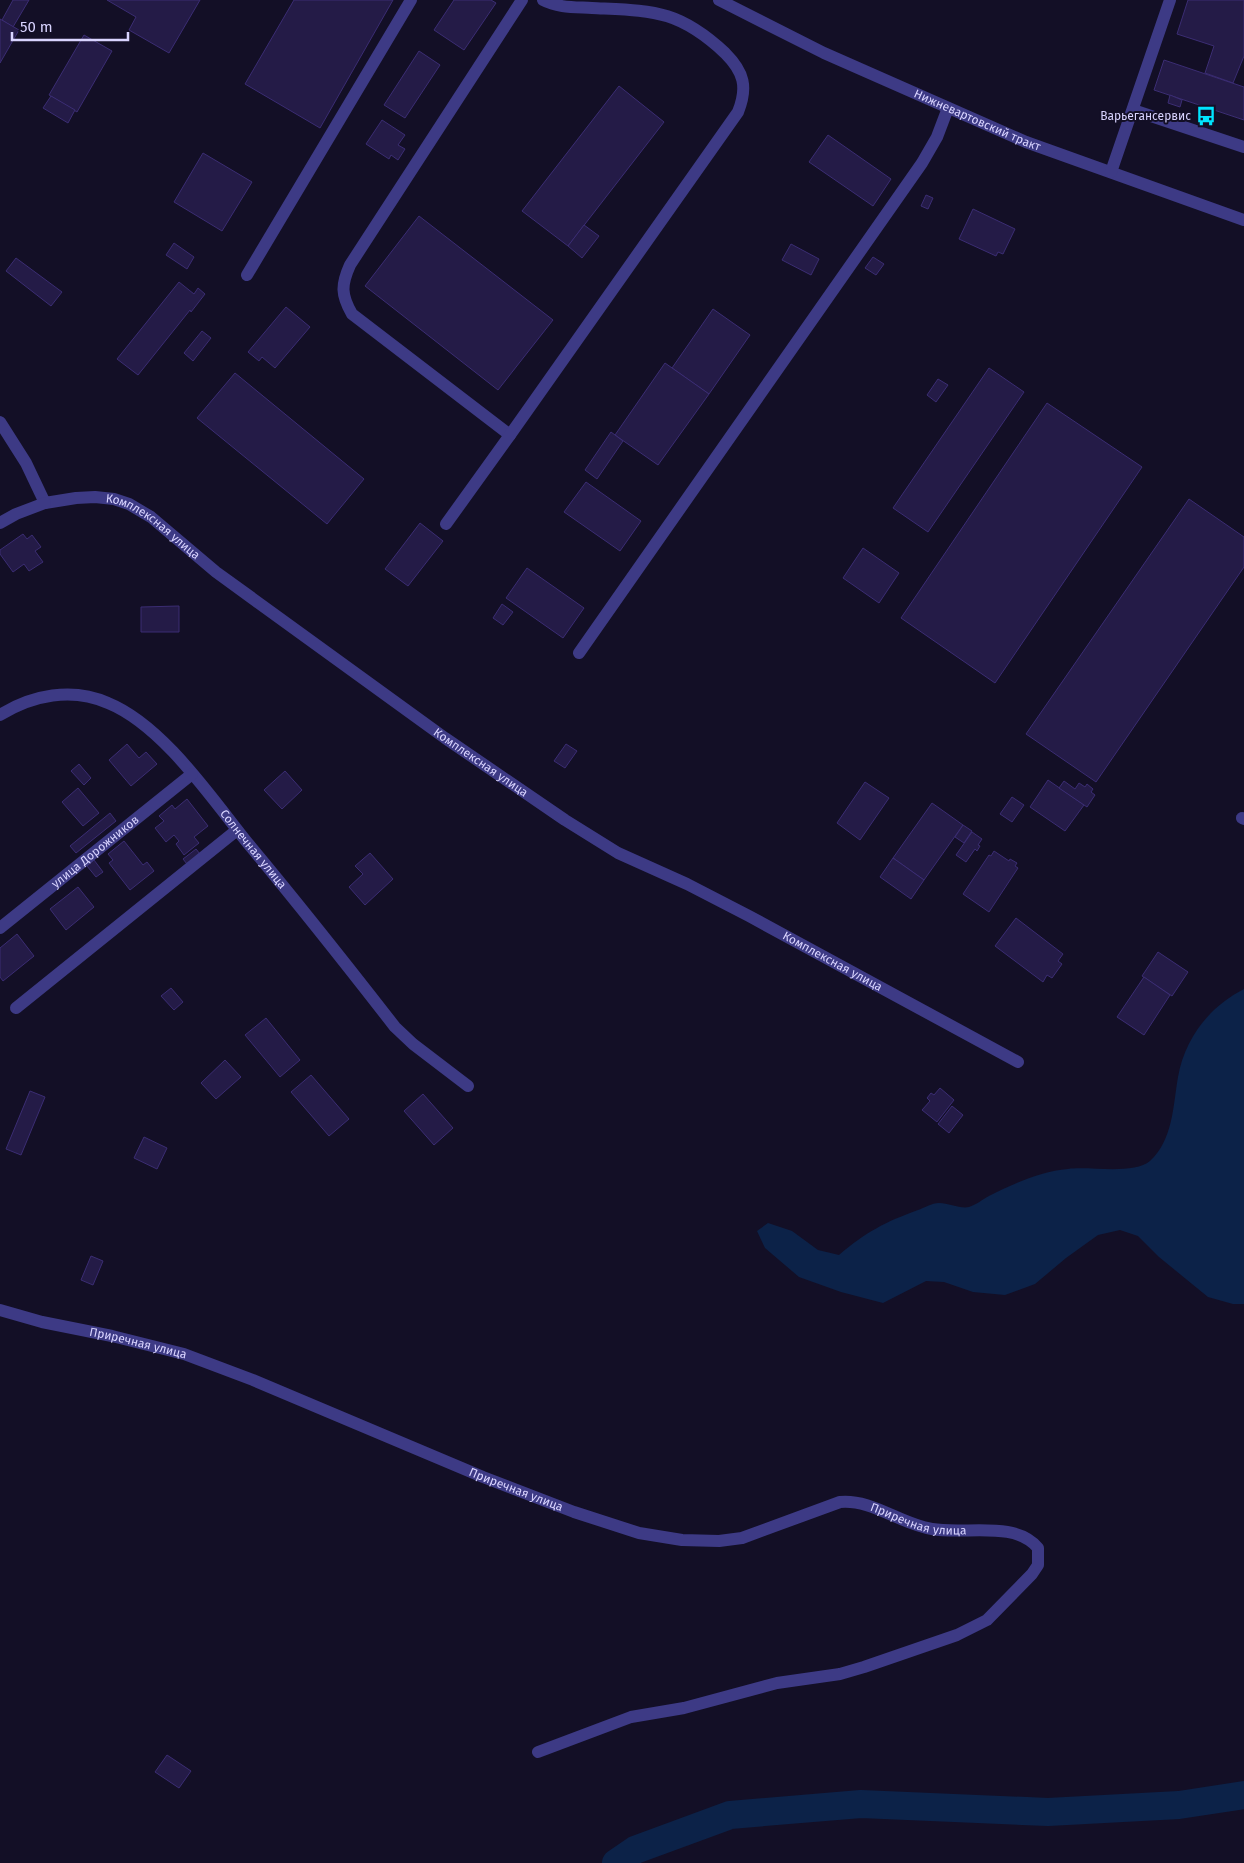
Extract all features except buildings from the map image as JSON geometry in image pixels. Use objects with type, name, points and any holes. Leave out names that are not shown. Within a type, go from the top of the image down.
[{"type":"street","points":[[247,275],[412,0]]},
{"type":"street","points":[[510,435],[352,314],[345,302],[343,280],[350,265],[522,0]]},
{"type":"street","points":[[446,524],[738,112],[744,98],[741,76],[729,57],[689,24],[663,14],[647,11],[557,6],[543,0]]},
{"type":"street","name":"Нижневартовский тракт","points":[[719,0],[824,53],[1026,142],[1244,220]]},
{"type":"street","points":[[1111,172],[1170,0]]},
{"type":"street","points":[[579,653],[922,163],[937,137],[948,108]]},
{"type":"street","points":[[1132,110],[1244,147]]},
{"type":"street","points":[[0,422],[26,463],[45,503]]},
{"type":"street","name":"Комплексная улица","points":[[0,523],[16,514],[45,503],[76,498],[114,499],[129,504],[151,517],[216,572],[446,738],[565,820],[618,853],[687,884],[749,916],[1018,1062]]},
{"type":"street","name":"Солнечная улица","points":[[0,716],[10,709],[34,699],[62,694],[84,695],[100,700],[131,715],[151,729],[192,774],[238,830],[395,1027],[413,1044],[468,1086]]},
{"type":"street","name":"улица Дорожников","points":[[0,928],[192,774]]},
{"type":"street","points":[[16,1008],[238,830]]},
{"type":"street","name":"Приречная улица","points":[[0,1310],[42,1322],[112,1336],[184,1354],[253,1380],[492,1480],[574,1512],[639,1534],[719,1542],[742,1538],[840,1502],[851,1501],[911,1524],[932,1529],[1016,1534],[1032,1540],[1038,1548],[1038,1565],[1032,1574],[987,1620],[957,1635],[840,1674],[777,1683],[684,1708],[631,1716],[538,1752]]},
{"type":"water","points":[[1244,989],[1244,1304],[1233,1304],[1208,1297],[1159,1257],[1138,1236],[1120,1230],[1098,1235],[1035,1284],[1005,1295],[973,1292],[944,1282],[926,1281],[883,1303],[841,1292],[799,1277],[765,1248],[757,1231],[768,1223],[792,1231],[818,1250],[839,1255],[876,1228],[934,1204],[943,1203],[969,1207],[1017,1183],[1037,1175],[1058,1170],[1077,1168],[1123,1169],[1143,1165],[1158,1153],[1168,1133],[1181,1063],[1186,1049],[1200,1025],[1210,1014],[1231,996]]},
{"type":"waterway","points":[[616,1863],[635,1850],[730,1815],[861,1804],[1048,1812],[1179,1805],[1244,1795]]},
{"type":"place","name":"Варьегансервис","points":[[1206,116]]}]
